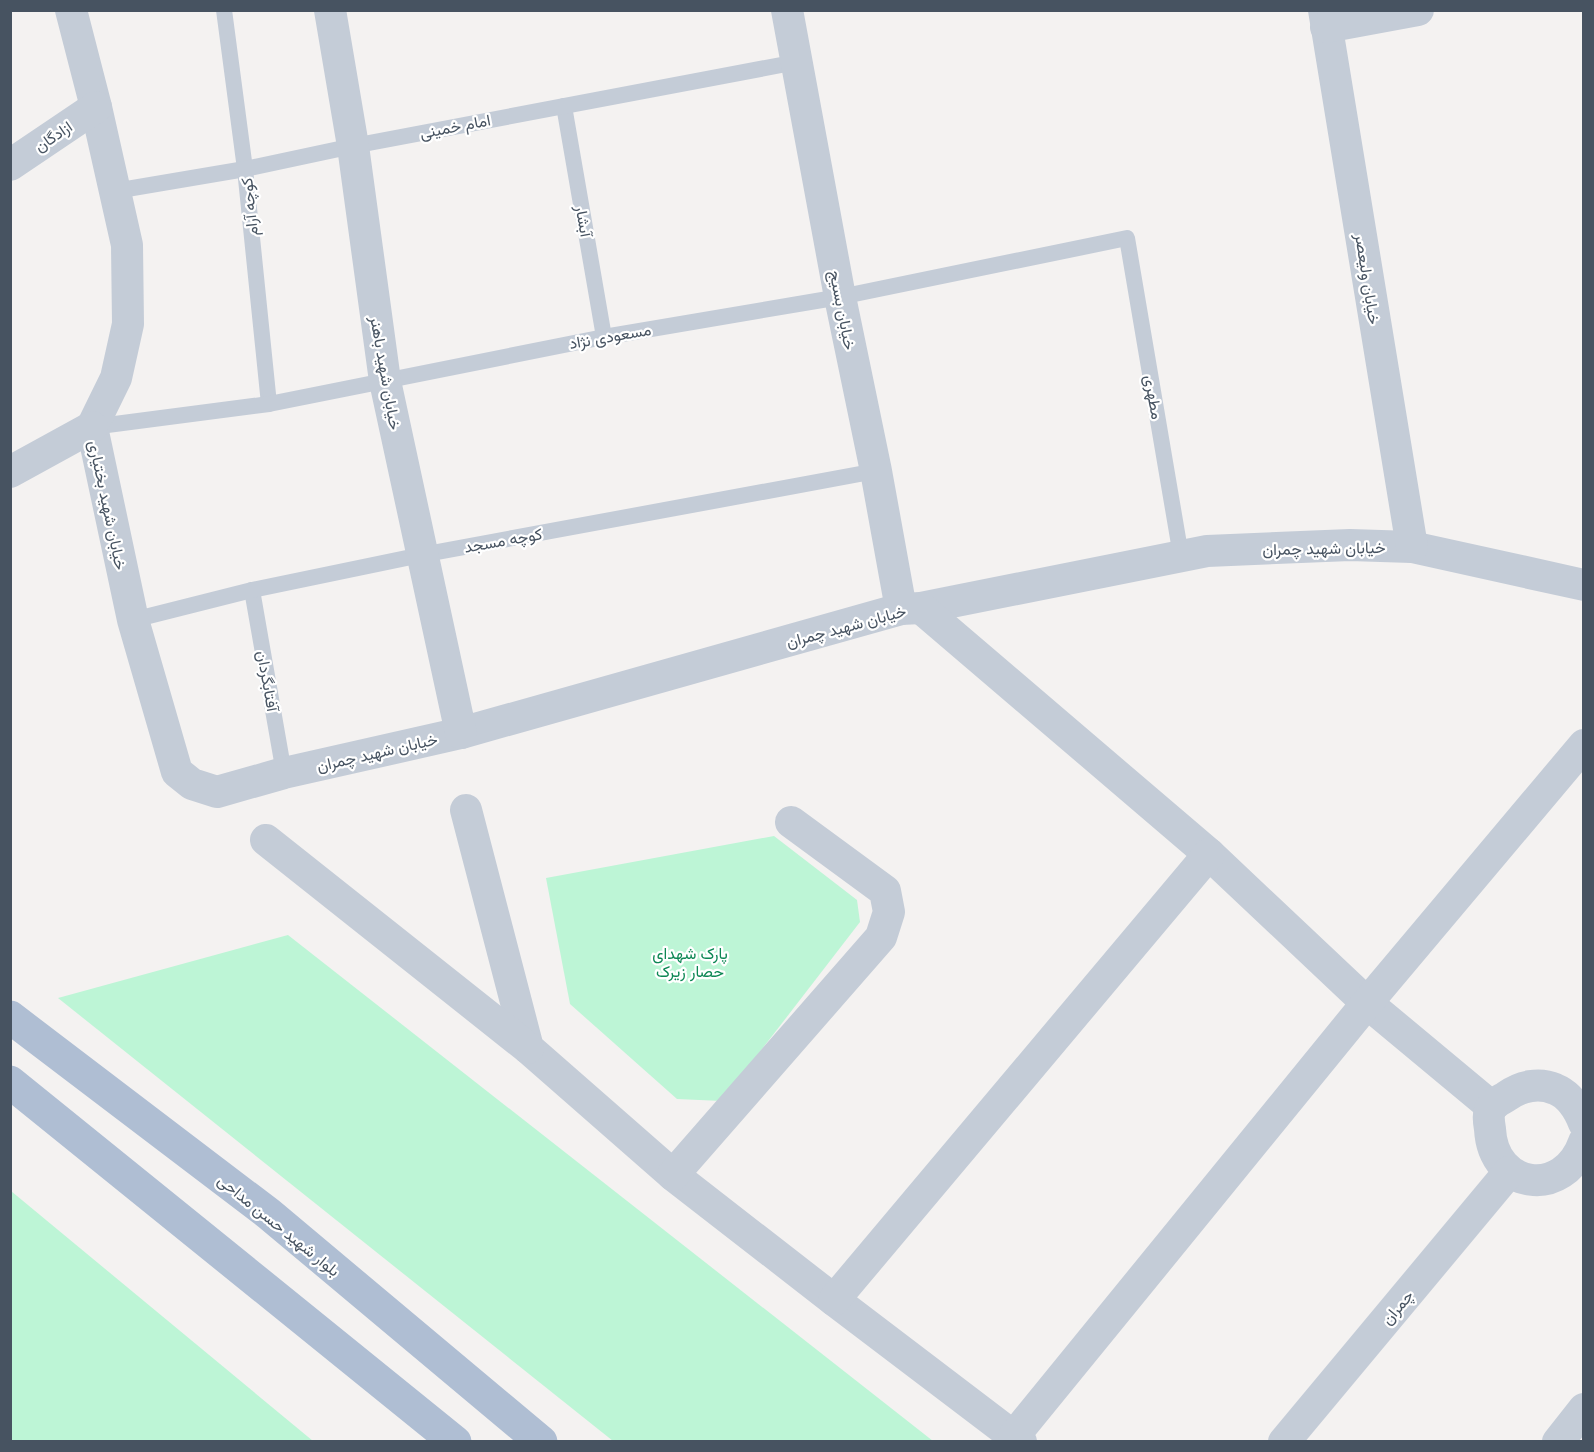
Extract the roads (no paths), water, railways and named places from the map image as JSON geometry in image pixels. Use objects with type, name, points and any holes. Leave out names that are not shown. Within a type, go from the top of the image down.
[{"type":"main road","name":"بلوار شهید حسن مداحی","points":[[10,1017],[269,1214],[541,1442]]},
{"type":"main road","points":[[10,1082],[455,1442]]},
{"type":"street","name":"خیابان شهید بختیاری","points":[[71,10],[96,107],[127,245],[128,324],[116,378],[92,427],[133,620],[177,772],[192,784]]},
{"type":"street","name":"خیابان شهید باهنر","points":[[330,10],[353,146],[385,381],[460,733]]},
{"type":"street","name":"خیابان بسیج","points":[[786,10],[840,297],[876,471],[911,609]]},
{"type":"street","points":[[1325,19],[1418,10]]},
{"type":"street","name":"خیابان ولیعصر","points":[[1325,19],[1412,547]]},
{"type":"street","name":"ازادگان","points":[[10,165],[96,107]]},
{"type":"street","points":[[10,472],[92,427]]},
{"type":"street","name":"خیابان شهید چمران","points":[[192,784],[217,792],[284,773],[460,733],[911,609],[1207,551],[1350,545],[1412,547],[1584,585]]},
{"type":"street","points":[[911,609],[1209,854],[1367,1003],[1492,1107]]},
{"type":"street","points":[[266,840],[528,1048],[673,1175],[1018,1439],[1367,1003],[1584,746]]},
{"type":"street","points":[[466,810],[528,1048]]},
{"type":"street","points":[[673,1175],[881,937],[884,929],[889,912],[885,891],[791,822]]},
{"type":"street","points":[[834,1300],[1209,854]]},
{"type":"street","points":[[1579,1163],[1555,1177],[1540,1180],[1524,1179],[1509,1172],[1498,1161],[1491,1146],[1489,1115],[1492,1107],[1511,1093],[1525,1087],[1540,1085],[1555,1089],[1576,1087],[1578,1109],[1584,1123]]},
{"type":"street","name":"چمران","points":[[1284,1442],[1509,1172]]},
{"type":"street","points":[[1558,1442],[1584,1409]]},
{"type":"lane","name":"کوچه آرام","points":[[224,10],[245,169],[269,404]]},
{"type":"lane","name":"امام خمینی","points":[[115,191],[245,169],[353,146],[796,62]]},
{"type":"lane","name":"آبشار","points":[[564,106],[604,337]]},
{"type":"lane","name":"مسعودی نژاد","points":[[92,427],[269,404],[604,337],[840,297],[1127,238]]},
{"type":"lane","name":"مطهری","points":[[1127,238],[1181,556]]},
{"type":"lane","name":"کوچه مسجد","points":[[133,620],[252,590],[421,555],[876,471]]},
{"type":"lane","name":"آفتابگردان","points":[[252,590],[284,773]]},
{"type":"park label","name":"پارک شهدای حصار زیرک","points":[[690,962]]}]
